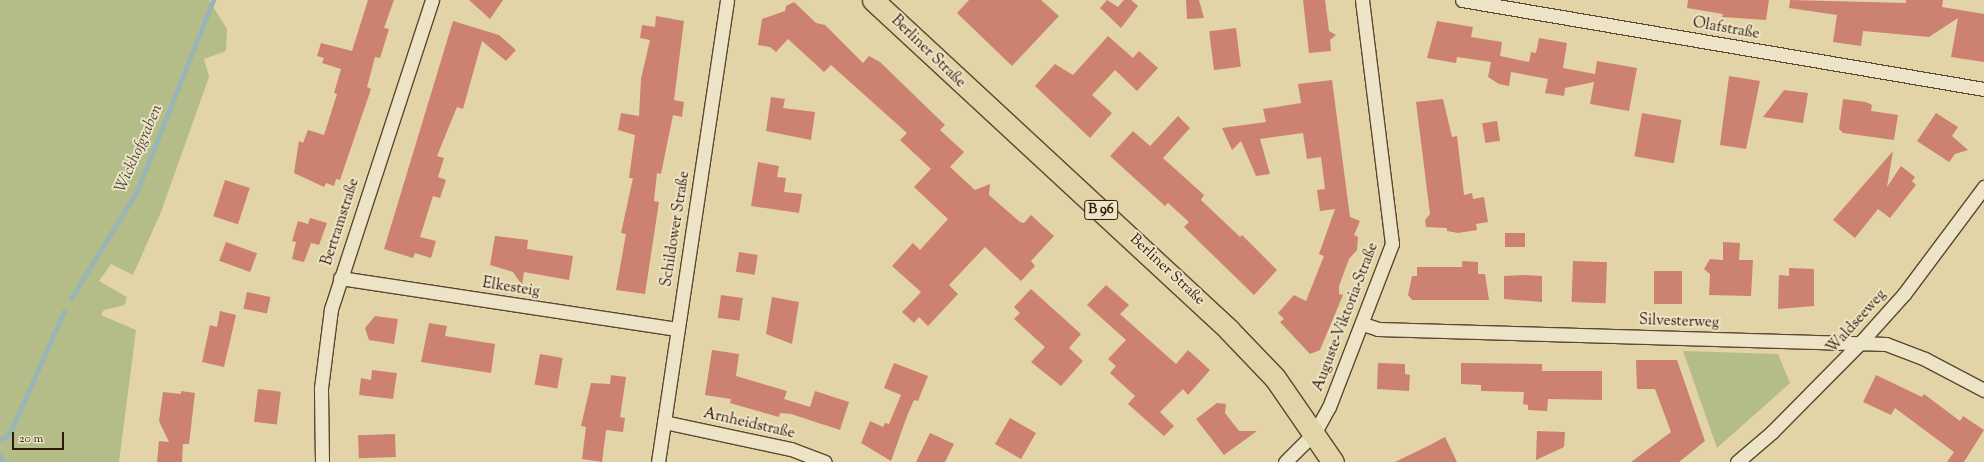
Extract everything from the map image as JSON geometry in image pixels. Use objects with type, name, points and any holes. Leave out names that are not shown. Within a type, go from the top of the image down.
[{"type":"main road","name":"Berliner Straße","points":[[873,0],[1229,330],[1275,378],[1315,432],[1333,462]]},
{"type":"street","name":"Bertramstraße","points":[[322,462],[324,343],[340,278],[432,0]]},
{"type":"street","name":"Schildower Straße","points":[[658,462],[727,0]]},
{"type":"street","name":"Auguste-Viktoria-Straße","points":[[1285,462],[1315,432],[1363,324],[1392,244],[1362,0]]},
{"type":"street","name":"Olafstraße","points":[[1462,0],[1984,89]]},
{"type":"street","name":"Waldseeweg","points":[[1737,462],[1772,432],[1860,343],[1904,294],[1984,187]]},
{"type":"street","name":"Elkesteig","points":[[340,278],[677,329]]},
{"type":"street","name":"Silvesterweg","points":[[1363,324],[1378,329],[1860,343],[1892,346],[1984,390]]},
{"type":"street","name":"Arnheidstraße","points":[[664,422],[777,446],[825,462]]},
{"type":"green space","points":[[0,0],[209,0],[227,29],[226,51],[204,59],[209,77],[161,212],[133,275],[111,264],[99,281],[127,297],[125,305],[104,310],[101,315],[136,330],[119,462],[0,462]]},
{"type":"green space","points":[[1683,351],[1778,354],[1790,383],[1717,448]]},
{"type":"building","points":[[368,0],[394,0],[384,28],[389,29],[380,58],[375,57],[367,87],[371,89],[340,180],[336,179],[334,186],[326,183],[324,187],[294,173],[299,141],[303,143],[308,130],[324,135],[337,94],[334,93],[341,69],[322,63],[324,58],[317,56],[321,43],[352,51]]},
{"type":"building","points":[[469,0],[503,0],[490,19]]},
{"type":"building","points":[[969,0],[1041,0],[1059,16],[1012,66],[957,13]]},
{"type":"building","points":[[1107,0],[1118,7],[1124,0],[1131,0],[1138,6],[1121,28],[1100,8]]},
{"type":"building","points":[[1186,0],[1199,0],[1204,18],[1187,19]]},
{"type":"building","points":[[1303,0],[1325,0],[1329,31],[1336,35],[1330,40],[1331,51],[1309,53]]},
{"type":"building","points":[[1688,0],[1769,0],[1766,20],[1722,17],[1723,14],[1687,8]]},
{"type":"building","points":[[1790,0],[1906,3],[1906,0],[1943,0],[1942,7],[1984,14],[1984,62],[1951,57],[1958,18],[1929,37],[1863,31],[1861,46],[1833,42],[1837,15],[1789,8]]},
{"type":"building","points":[[794,2],[816,23],[825,25],[863,63],[869,56],[880,62],[945,125],[940,130],[964,152],[950,167],[975,190],[990,184],[989,195],[1020,222],[1024,223],[1031,215],[1054,236],[1031,261],[1035,266],[1021,281],[985,247],[949,285],[958,294],[928,326],[919,317],[914,323],[902,312],[921,292],[892,266],[913,243],[920,250],[948,219],[914,187],[931,169],[900,140],[907,133],[831,65],[824,72],[788,39],[776,52],[770,47],[758,45],[762,19],[785,11],[786,6]]},
{"type":"building","points":[[656,16],[684,21],[674,100],[684,102],[682,117],[673,115],[661,174],[657,173],[654,201],[659,202],[645,294],[616,290],[626,234],[621,233],[633,178],[629,178],[635,135],[618,130],[621,113],[639,116],[641,79],[650,40],[640,38],[642,25],[655,27]]},
{"type":"building","points":[[453,21],[499,35],[516,50],[506,61],[482,41],[463,109],[457,107],[437,156],[444,158],[438,177],[446,180],[440,198],[433,196],[420,237],[436,241],[431,258],[415,253],[413,258],[384,249]]},
{"type":"building","points":[[1437,21],[1473,27],[1471,37],[1502,42],[1500,56],[1529,62],[1531,52],[1536,53],[1539,38],[1567,43],[1563,68],[1595,74],[1597,61],[1637,68],[1629,111],[1590,104],[1594,82],[1565,88],[1564,96],[1545,93],[1548,79],[1511,72],[1509,86],[1499,84],[1488,77],[1491,62],[1457,57],[1456,63],[1427,58]]},
{"type":"building","points":[[1236,28],[1241,67],[1214,70],[1209,31]]},
{"type":"building","points":[[1108,36],[1133,58],[1139,51],[1158,68],[1137,91],[1115,70],[1092,95],[1112,113],[1090,138],[1035,86],[1055,64],[1073,75]]},
{"type":"building","points":[[1729,76],[1760,81],[1746,149],[1720,145]]},
{"type":"building","points":[[1332,80],[1350,217],[1360,221],[1354,235],[1358,237],[1357,250],[1349,259],[1339,286],[1339,294],[1343,295],[1320,350],[1310,354],[1280,322],[1284,319],[1278,313],[1294,295],[1306,301],[1324,256],[1319,254],[1335,209],[1320,211],[1317,190],[1325,189],[1321,157],[1307,159],[1303,133],[1260,139],[1270,174],[1256,176],[1241,141],[1232,150],[1222,128],[1266,122],[1263,109],[1301,103],[1298,84]]},
{"type":"building","points":[[1784,90],[1808,93],[1803,123],[1763,117]]},
{"type":"building","points":[[771,97],[785,99],[783,108],[815,112],[811,140],[766,131]]},
{"type":"building","points":[[1443,99],[1452,137],[1457,136],[1464,195],[1472,193],[1473,199],[1484,197],[1488,222],[1476,224],[1477,230],[1458,233],[1447,231],[1447,228],[1426,227],[1425,220],[1430,214],[1416,102]]},
{"type":"building","points":[[1843,99],[1866,102],[1872,105],[1871,111],[1898,115],[1894,140],[1843,133],[1839,129]]},
{"type":"building","points":[[1642,113],[1681,120],[1674,163],[1634,156]]},
{"type":"building","points":[[1936,113],[1958,127],[1952,136],[1968,150],[1955,154],[1949,162],[1917,141]]},
{"type":"building","points":[[1178,116],[1190,128],[1163,158],[1204,195],[1201,200],[1240,237],[1242,235],[1277,270],[1254,295],[1184,227],[1189,222],[1168,203],[1165,206],[1110,156],[1133,131],[1150,146]]},
{"type":"building","points":[[1497,121],[1500,141],[1485,143],[1482,123]]},
{"type":"building","points":[[1893,151],[1887,187],[1901,166],[1915,177],[1912,181],[1916,185],[1890,218],[1878,209],[1855,238],[1833,220]]},
{"type":"building","points":[[758,162],[779,166],[777,177],[786,178],[784,192],[802,194],[799,213],[751,206]]},
{"type":"building","points":[[225,180],[250,188],[238,224],[213,216]]},
{"type":"building","points":[[310,218],[327,223],[319,245],[311,243],[304,262],[292,259],[296,242],[292,241],[298,221],[308,224]]},
{"type":"building","points":[[1505,233],[1525,233],[1525,247],[1505,247]]},
{"type":"building","points":[[495,236],[528,240],[527,249],[573,256],[569,280],[524,272],[522,285],[513,272],[490,265]]},
{"type":"building","points":[[226,242],[257,253],[250,272],[219,261]]},
{"type":"building","points":[[1723,242],[1740,243],[1739,260],[1753,260],[1751,296],[1709,295],[1710,274],[1704,269],[1710,259],[1723,260]]},
{"type":"building","points":[[739,252],[758,255],[755,275],[736,272]]},
{"type":"building","points":[[1462,261],[1478,262],[1478,274],[1485,274],[1489,300],[1412,300],[1408,295],[1412,276],[1417,276],[1417,267],[1462,267]]},
{"type":"building","points":[[1573,261],[1607,262],[1606,303],[1572,302]]},
{"type":"building","points":[[1789,268],[1814,269],[1814,306],[1778,309],[1779,275],[1789,276]]},
{"type":"building","points":[[1654,271],[1682,271],[1682,304],[1654,304]]},
{"type":"building","points":[[1504,276],[1542,276],[1542,302],[1504,299]]},
{"type":"building","points":[[1106,285],[1129,305],[1120,314],[1176,364],[1188,350],[1210,370],[1188,395],[1183,389],[1160,412],[1174,426],[1164,436],[1128,404],[1135,396],[1110,373],[1116,366],[1108,359],[1126,340],[1087,305]]},
{"type":"building","points":[[1031,289],[1081,334],[1069,348],[1083,361],[1061,386],[1031,362],[1045,347],[1014,319],[1020,313],[1014,307]]},
{"type":"building","points":[[247,292],[270,297],[267,314],[243,309]]},
{"type":"building","points":[[721,295],[743,298],[740,321],[718,318]]},
{"type":"building","points":[[772,297],[799,302],[792,344],[766,334]]},
{"type":"building","points":[[220,311],[236,315],[224,367],[202,362],[210,325],[217,327]]},
{"type":"building","points":[[375,316],[398,319],[394,344],[369,340],[365,328]]},
{"type":"building","points":[[429,323],[447,326],[445,336],[495,344],[491,373],[421,362]]},
{"type":"building","points":[[712,350],[739,354],[736,376],[787,391],[784,399],[810,407],[815,391],[849,402],[840,430],[791,414],[780,413],[779,417],[730,403],[731,399],[705,395]]},
{"type":"building","points":[[540,354],[563,358],[557,389],[535,385]]},
{"type":"building","points":[[1636,360],[1677,360],[1705,441],[1679,462],[1631,462],[1671,432],[1655,389],[1637,389]]},
{"type":"building","points":[[894,363],[928,376],[918,401],[914,400],[907,416],[891,461],[861,443],[870,421],[883,427],[885,423],[889,424],[901,395],[884,388]]},
{"type":"building","points":[[1378,363],[1405,364],[1405,374],[1410,375],[1409,391],[1377,389]]},
{"type":"building","points":[[1461,363],[1542,364],[1542,371],[1602,371],[1602,400],[1548,399],[1547,411],[1528,410],[1528,405],[1523,404],[1524,392],[1481,391],[1481,385],[1461,384]]},
{"type":"building","points":[[372,370],[397,373],[393,399],[359,395],[361,378],[371,380]]},
{"type":"building","points":[[611,375],[626,377],[620,417],[625,418],[623,432],[606,430],[602,462],[582,459],[586,427],[581,426],[591,383],[610,384]]},
{"type":"building","points":[[1876,375],[1922,397],[1924,394],[1960,421],[1963,416],[1984,430],[1964,462],[1947,462],[1954,452],[1895,408],[1891,415],[1863,402]]},
{"type":"building","points":[[258,389],[281,392],[277,425],[254,422]]},
{"type":"building","points":[[181,391],[195,393],[189,444],[183,444],[182,462],[157,462],[159,441],[169,442],[159,421],[163,392],[181,394]]},
{"type":"building","points":[[1217,403],[1226,404],[1225,413],[1239,431],[1257,431],[1224,455],[1196,419]]},
{"type":"building","points":[[1010,418],[1036,433],[1021,459],[995,444]]},
{"type":"building","points":[[1537,431],[1565,432],[1564,447],[1536,460]]},
{"type":"building","points":[[930,433],[954,444],[945,462],[916,462]]},
{"type":"building","points":[[395,434],[396,457],[359,458],[358,435]]},
{"type":"building","points":[[1445,437],[1457,462],[1395,462],[1428,446]]},
{"type":"waterway","name":"Wickhofgraben","points":[[71,298],[137,191],[213,0]]},
{"type":"waterway","name":"Wickhofgraben","points":[[0,439],[7,436],[13,426],[64,311]]},
{"type":"waterway","points":[[0,455],[2,462]]}]
